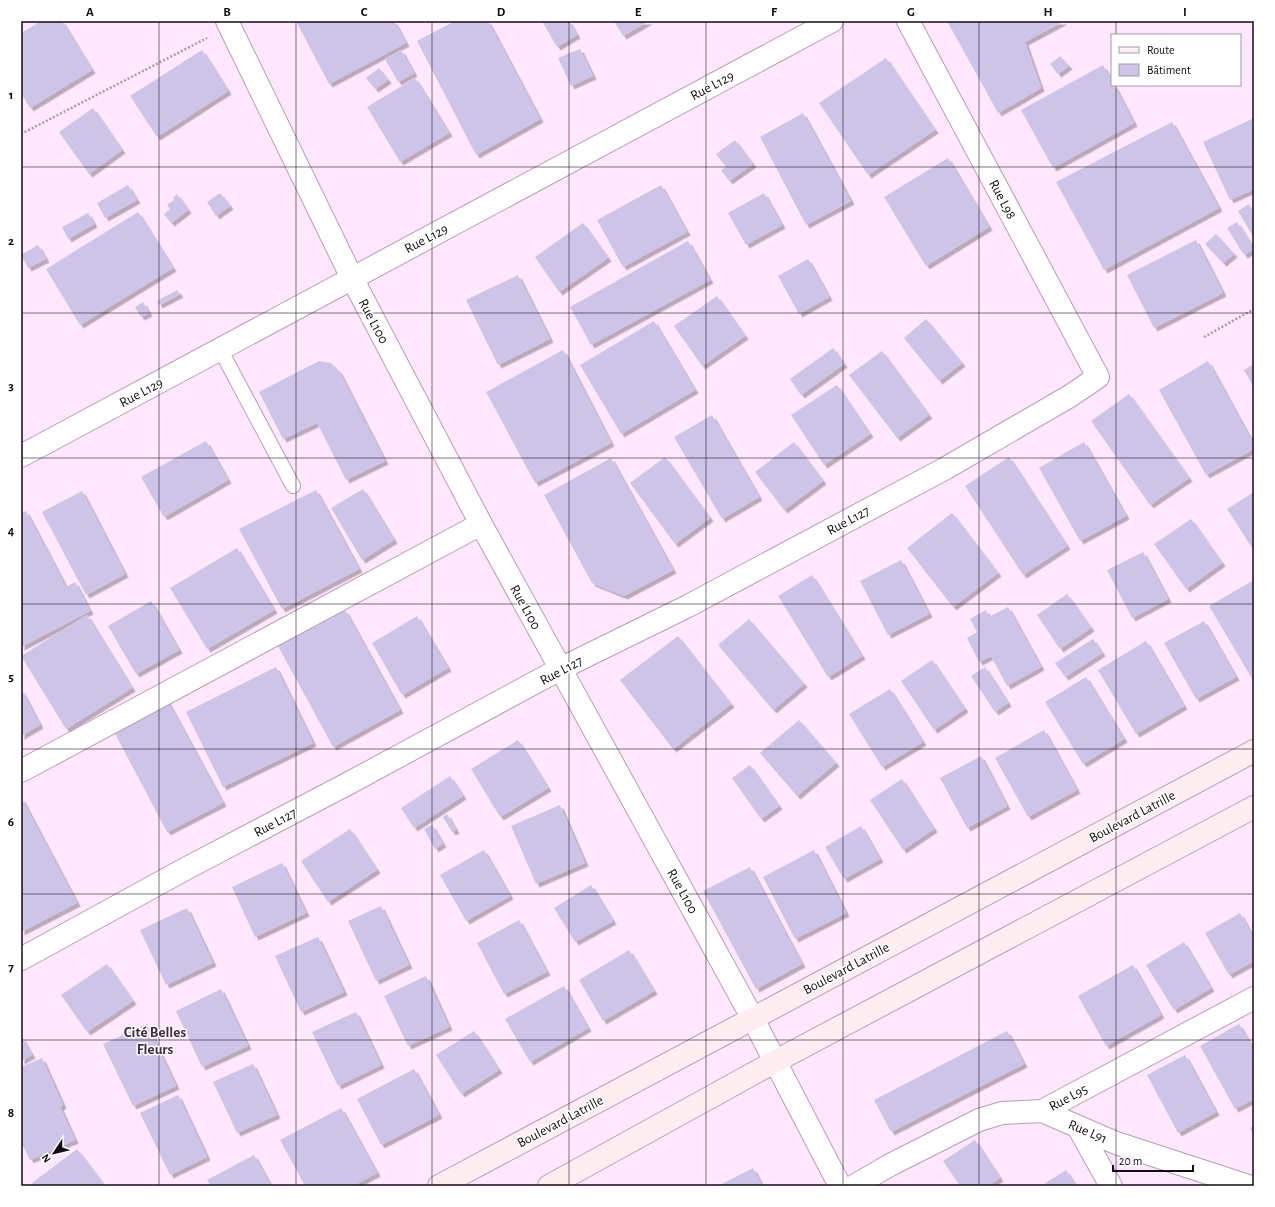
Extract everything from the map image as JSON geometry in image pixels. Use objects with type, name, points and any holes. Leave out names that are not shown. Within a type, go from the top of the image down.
[{"type":"main road","name":"Boulevard Latrille","points":[[439,1186],[1254,751]]},
{"type":"main road","points":[[549,1186],[776,1061],[1254,807]]},
{"type":"street","name":"Rue L129","points":[[21,456],[832,21]]},
{"type":"street","name":"Rue L98","points":[[908,21],[1098,377]]},
{"type":"street","name":"Rue L100","points":[[232,23],[352,278],[481,524],[776,1061],[840,1186]]},
{"type":"street","name":"Rue L127","points":[[21,959],[187,868],[365,775],[560,670],[688,606],[946,468],[1070,396],[1098,377]]},
{"type":"street","points":[[21,771],[481,524]]},
{"type":"street","name":"Rue L95","points":[[854,1186],[890,1165],[979,1120],[1002,1113],[1042,1111],[1254,998]]},
{"type":"street","name":"Rue L91","points":[[1042,1111],[1078,1128],[1116,1143],[1248,1186]]},
{"type":"street","points":[[1078,1128],[1111,1186]]},
{"type":"lane","points":[[220,349],[293,486]]},
{"type":"path","points":[[21,134],[232,23]]},
{"type":"path","points":[[1204,337],[1254,309]]},
{"type":"building","points":[[41,21],[62,21],[92,70],[30,108],[21,93],[21,33]]},
{"type":"building","points":[[296,21],[394,21],[406,43],[329,84]]},
{"type":"building","points":[[455,21],[488,21],[540,119],[476,155],[417,41]]},
{"type":"building","points":[[542,21],[569,21],[577,35],[557,47]]},
{"type":"building","points":[[614,21],[649,21],[623,36]]},
{"type":"building","points":[[947,21],[1064,21],[1025,42],[1041,88],[998,113]]},
{"type":"building","points":[[580,49],[593,76],[571,86],[558,58]]},
{"type":"building","points":[[202,50],[228,91],[157,137],[130,96]]},
{"type":"building","points":[[401,50],[414,73],[398,82],[385,59]]},
{"type":"building","points":[[1060,56],[1069,66],[1058,74],[1050,64]]},
{"type":"building","points":[[886,58],[935,130],[868,175],[819,103]]},
{"type":"building","points":[[1103,65],[1111,80],[1111,86],[1115,86],[1134,123],[1053,168],[1021,110]]},
{"type":"building","points":[[379,68],[388,80],[375,89],[366,78]]},
{"type":"building","points":[[415,78],[449,133],[400,162],[367,107]]},
{"type":"building","points":[[93,108],[122,150],[89,174],[59,132]]},
{"type":"building","points":[[803,113],[851,201],[806,225],[760,137]]},
{"type":"building","points":[[1254,118],[1254,189],[1230,200],[1203,142]]},
{"type":"building","points":[[1172,122],[1219,208],[1104,270],[1056,182]]},
{"type":"building","points":[[735,140],[753,164],[729,181],[721,170],[726,167],[716,154]]},
{"type":"building","points":[[948,158],[989,227],[926,266],[884,197]]},
{"type":"building","points":[[128,185],[137,200],[105,218],[97,203]]},
{"type":"building","points":[[661,185],[687,232],[623,267],[597,220]]},
{"type":"building","points":[[220,193],[230,206],[216,216],[207,202]]},
{"type":"building","points":[[764,193],[782,225],[746,245],[728,213]]},
{"type":"building","points":[[177,194],[188,210],[171,223],[164,214],[170,209],[167,205],[174,200],[173,198]]},
{"type":"building","points":[[1249,204],[1254,213],[1254,238],[1238,211]]},
{"type":"building","points":[[138,212],[173,268],[80,325],[46,269]]},
{"type":"building","points":[[88,213],[94,224],[68,239],[62,227]]},
{"type":"building","points":[[1237,222],[1254,249],[1244,255],[1227,228]]},
{"type":"building","points":[[583,223],[608,258],[559,292],[535,257]]},
{"type":"building","points":[[1216,234],[1234,254],[1223,263],[1205,244]]},
{"type":"building","points":[[1196,240],[1223,293],[1154,328],[1127,275]]},
{"type":"building","points":[[688,241],[710,280],[591,345],[570,307]]},
{"type":"building","points":[[38,245],[46,259],[28,268],[21,255]]},
{"type":"building","points":[[808,259],[829,297],[799,314],[778,276]]},
{"type":"building","points":[[518,275],[550,339],[498,365],[466,300]]},
{"type":"building","points":[[177,290],[180,294],[159,305],[157,301]]},
{"type":"building","points":[[717,296],[745,336],[702,366],[674,326]]},
{"type":"building","points":[[143,302],[149,313],[141,317],[135,307]]},
{"type":"building","points":[[926,319],[962,363],[939,381],[904,338]]},
{"type":"building","points":[[654,321],[695,390],[621,434],[580,365]]},
{"type":"building","points":[[833,348],[844,364],[801,395],[790,379]]},
{"type":"building","points":[[563,350],[611,443],[535,483],[486,392]]},
{"type":"building","points":[[882,351],[929,415],[897,438],[849,375]]},
{"type":"building","points":[[319,361],[331,363],[339,371],[385,461],[346,480],[317,423],[283,439],[259,392]]},
{"type":"building","points":[[1208,361],[1254,445],[1254,449],[1206,475],[1159,390]]},
{"type":"building","points":[[1254,364],[1254,388],[1244,370]]},
{"type":"building","points":[[837,385],[870,434],[824,465],[791,415]]},
{"type":"building","points":[[1129,394],[1189,478],[1150,505],[1091,421]]},
{"type":"building","points":[[712,415],[759,497],[722,519],[674,437]]},
{"type":"building","points":[[206,441],[228,480],[164,517],[141,477]]},
{"type":"building","points":[[794,442],[823,481],[784,510],[755,472]]},
{"type":"building","points":[[1084,442],[1126,516],[1080,541],[1039,468]]},
{"type":"building","points":[[665,457],[710,518],[675,544],[630,483]]},
{"type":"building","points":[[1009,457],[1067,546],[1023,575],[965,486]]},
{"type":"building","points":[[611,458],[673,570],[624,596],[592,583],[544,495]]},
{"type":"building","points":[[363,489],[394,540],[362,560],[331,508]]},
{"type":"building","points":[[316,490],[359,569],[282,609],[239,529]]},
{"type":"building","points":[[82,491],[125,574],[86,595],[42,512]]},
{"type":"building","points":[[1254,492],[1254,551],[1227,509]]},
{"type":"building","points":[[26,511],[66,587],[75,582],[90,611],[21,647],[21,513]]},
{"type":"building","points":[[952,513],[998,573],[953,607],[907,548]]},
{"type":"building","points":[[1191,519],[1222,563],[1186,589],[1154,544]]},
{"type":"building","points":[[237,548],[274,610],[207,649],[170,588]]},
{"type":"building","points":[[1143,552],[1168,599],[1132,618],[1107,570]]},
{"type":"building","points":[[901,560],[929,614],[888,635],[860,581]]},
{"type":"building","points":[[812,575],[862,656],[828,677],[778,596]]},
{"type":"building","points":[[1254,580],[1254,682],[1209,606]]},
{"type":"building","points":[[1067,594],[1091,628],[1060,649],[1037,615]]},
{"type":"building","points":[[151,601],[179,650],[136,674],[108,626]]},
{"type":"building","points":[[1008,607],[1041,667],[1007,686],[991,656],[979,662],[967,638],[977,632],[970,619],[986,610],[989,617]]},
{"type":"building","points":[[345,610],[400,710],[333,747],[278,646]]},
{"type":"building","points":[[87,615],[132,688],[66,729],[21,656]]},
{"type":"building","points":[[417,616],[448,668],[402,695],[372,643]]},
{"type":"building","points":[[749,619],[804,684],[773,710],[718,645]]},
{"type":"building","points":[[1204,621],[1236,677],[1196,699],[1164,643]]},
{"type":"building","points":[[678,636],[731,704],[673,749],[620,680]]},
{"type":"building","points":[[1093,639],[1102,653],[1065,677],[1055,663]]},
{"type":"building","points":[[1146,641],[1184,706],[1136,734],[1098,670]]},
{"type":"building","points":[[932,660],[965,709],[934,730],[901,681]]},
{"type":"building","points":[[276,667],[313,743],[223,787],[186,712]]},
{"type":"building","points":[[985,667],[1008,703],[995,712],[971,676]]},
{"type":"building","points":[[1086,677],[1124,739],[1083,764],[1045,702]]},
{"type":"building","points":[[21,689],[40,725],[21,736]]},
{"type":"building","points":[[890,689],[923,742],[882,767],[849,714]]},
{"type":"building","points":[[167,700],[223,803],[167,832],[112,728]]},
{"type":"building","points":[[799,720],[836,763],[797,796],[760,753]]},
{"type":"building","points":[[1044,730],[1077,790],[1028,817],[995,758]]},
{"type":"building","points":[[518,740],[548,788],[500,817],[471,769]]},
{"type":"building","points":[[981,756],[1007,806],[967,828],[940,778]]},
{"type":"building","points":[[750,765],[779,806],[761,819],[732,778]]},
{"type":"building","points":[[450,776],[463,796],[414,828],[401,808]]},
{"type":"building","points":[[902,779],[934,829],[903,850],[870,800]]},
{"type":"building","points":[[21,797],[77,903],[21,932]]},
{"type":"building","points":[[560,805],[585,863],[536,884],[511,826]]},
{"type":"building","points":[[447,814],[456,830],[452,832],[443,817]]},
{"type":"building","points":[[432,825],[443,844],[435,849],[424,829]]},
{"type":"building","points":[[861,826],[880,859],[844,879],[825,847]]},
{"type":"building","points":[[350,829],[377,870],[328,902],[301,861]]},
{"type":"building","points":[[484,850],[510,896],[466,921],[440,875]]},
{"type":"building","points":[[814,850],[846,913],[795,939],[763,877]]},
{"type":"building","points":[[282,863],[306,913],[255,937],[232,887]]},
{"type":"building","points":[[750,867],[802,964],[756,989],[703,891]]},
{"type":"building","points":[[591,885],[613,921],[575,942],[554,908]]},
{"type":"building","points":[[381,906],[409,965],[376,981],[348,921]]},
{"type":"building","points":[[187,908],[213,963],[166,985],[140,930]]},
{"type":"building","points":[[1240,913],[1254,939],[1254,961],[1229,975],[1205,933]]},
{"type":"building","points":[[519,920],[547,972],[504,994],[477,943]]},
{"type":"building","points":[[318,937],[344,992],[301,1012],[275,956]]},
{"type":"building","points":[[1184,942],[1211,988],[1174,1010],[1146,965]]},
{"type":"building","points":[[629,950],[654,991],[603,1021],[579,980]]},
{"type":"building","points":[[107,964],[133,1001],[87,1032],[61,995]]},
{"type":"building","points":[[1133,965],[1161,1015],[1106,1046],[1078,996]]},
{"type":"building","points":[[426,976],[449,1027],[408,1046],[384,996]]},
{"type":"building","points":[[564,986],[588,1028],[530,1062],[505,1019]]},
{"type":"building","points":[[221,989],[248,1046],[202,1067],[176,1011]]},
{"type":"building","points":[[356,1012],[381,1065],[338,1086],[312,1032]]},
{"type":"building","points":[[147,1024],[176,1086],[133,1106],[103,1044]]},
{"type":"building","points":[[1239,1024],[1254,1051],[1254,1099],[1235,1109],[1200,1046]]},
{"type":"building","points":[[474,1031],[499,1070],[461,1094],[436,1055]]},
{"type":"building","points":[[1007,1031],[1024,1064],[891,1132],[874,1100]]},
{"type":"building","points":[[21,1036],[32,1055],[21,1061]]},
{"type":"building","points":[[1185,1055],[1216,1112],[1178,1133],[1147,1075]]},
{"type":"building","points":[[42,1058],[63,1105],[60,1107],[75,1140],[30,1160],[21,1142],[21,1067]]},
{"type":"building","points":[[253,1064],[277,1115],[237,1133],[213,1082]]},
{"type":"building","points":[[414,1069],[439,1115],[381,1145],[357,1099]]},
{"type":"building","points":[[178,1095],[207,1157],[170,1175],[140,1113]]},
{"type":"building","points":[[341,1108],[377,1173],[353,1186],[305,1186],[280,1140]]},
{"type":"building","points":[[1254,1126],[1254,1136],[1250,1128]]},
{"type":"building","points":[[975,1140],[1000,1178],[988,1186],[960,1186],[943,1161]]},
{"type":"building","points":[[77,1149],[105,1186],[35,1186],[32,1183]]},
{"type":"building","points":[[254,1155],[271,1186],[211,1186],[207,1180]]},
{"type":"building","points":[[753,1168],[762,1186],[718,1186]]},
{"type":"building","points":[[1066,1170],[1076,1186],[1041,1186]]},
{"type":"district","name":"Cité Belles Fleurs","points":[[155,1040]]}]
